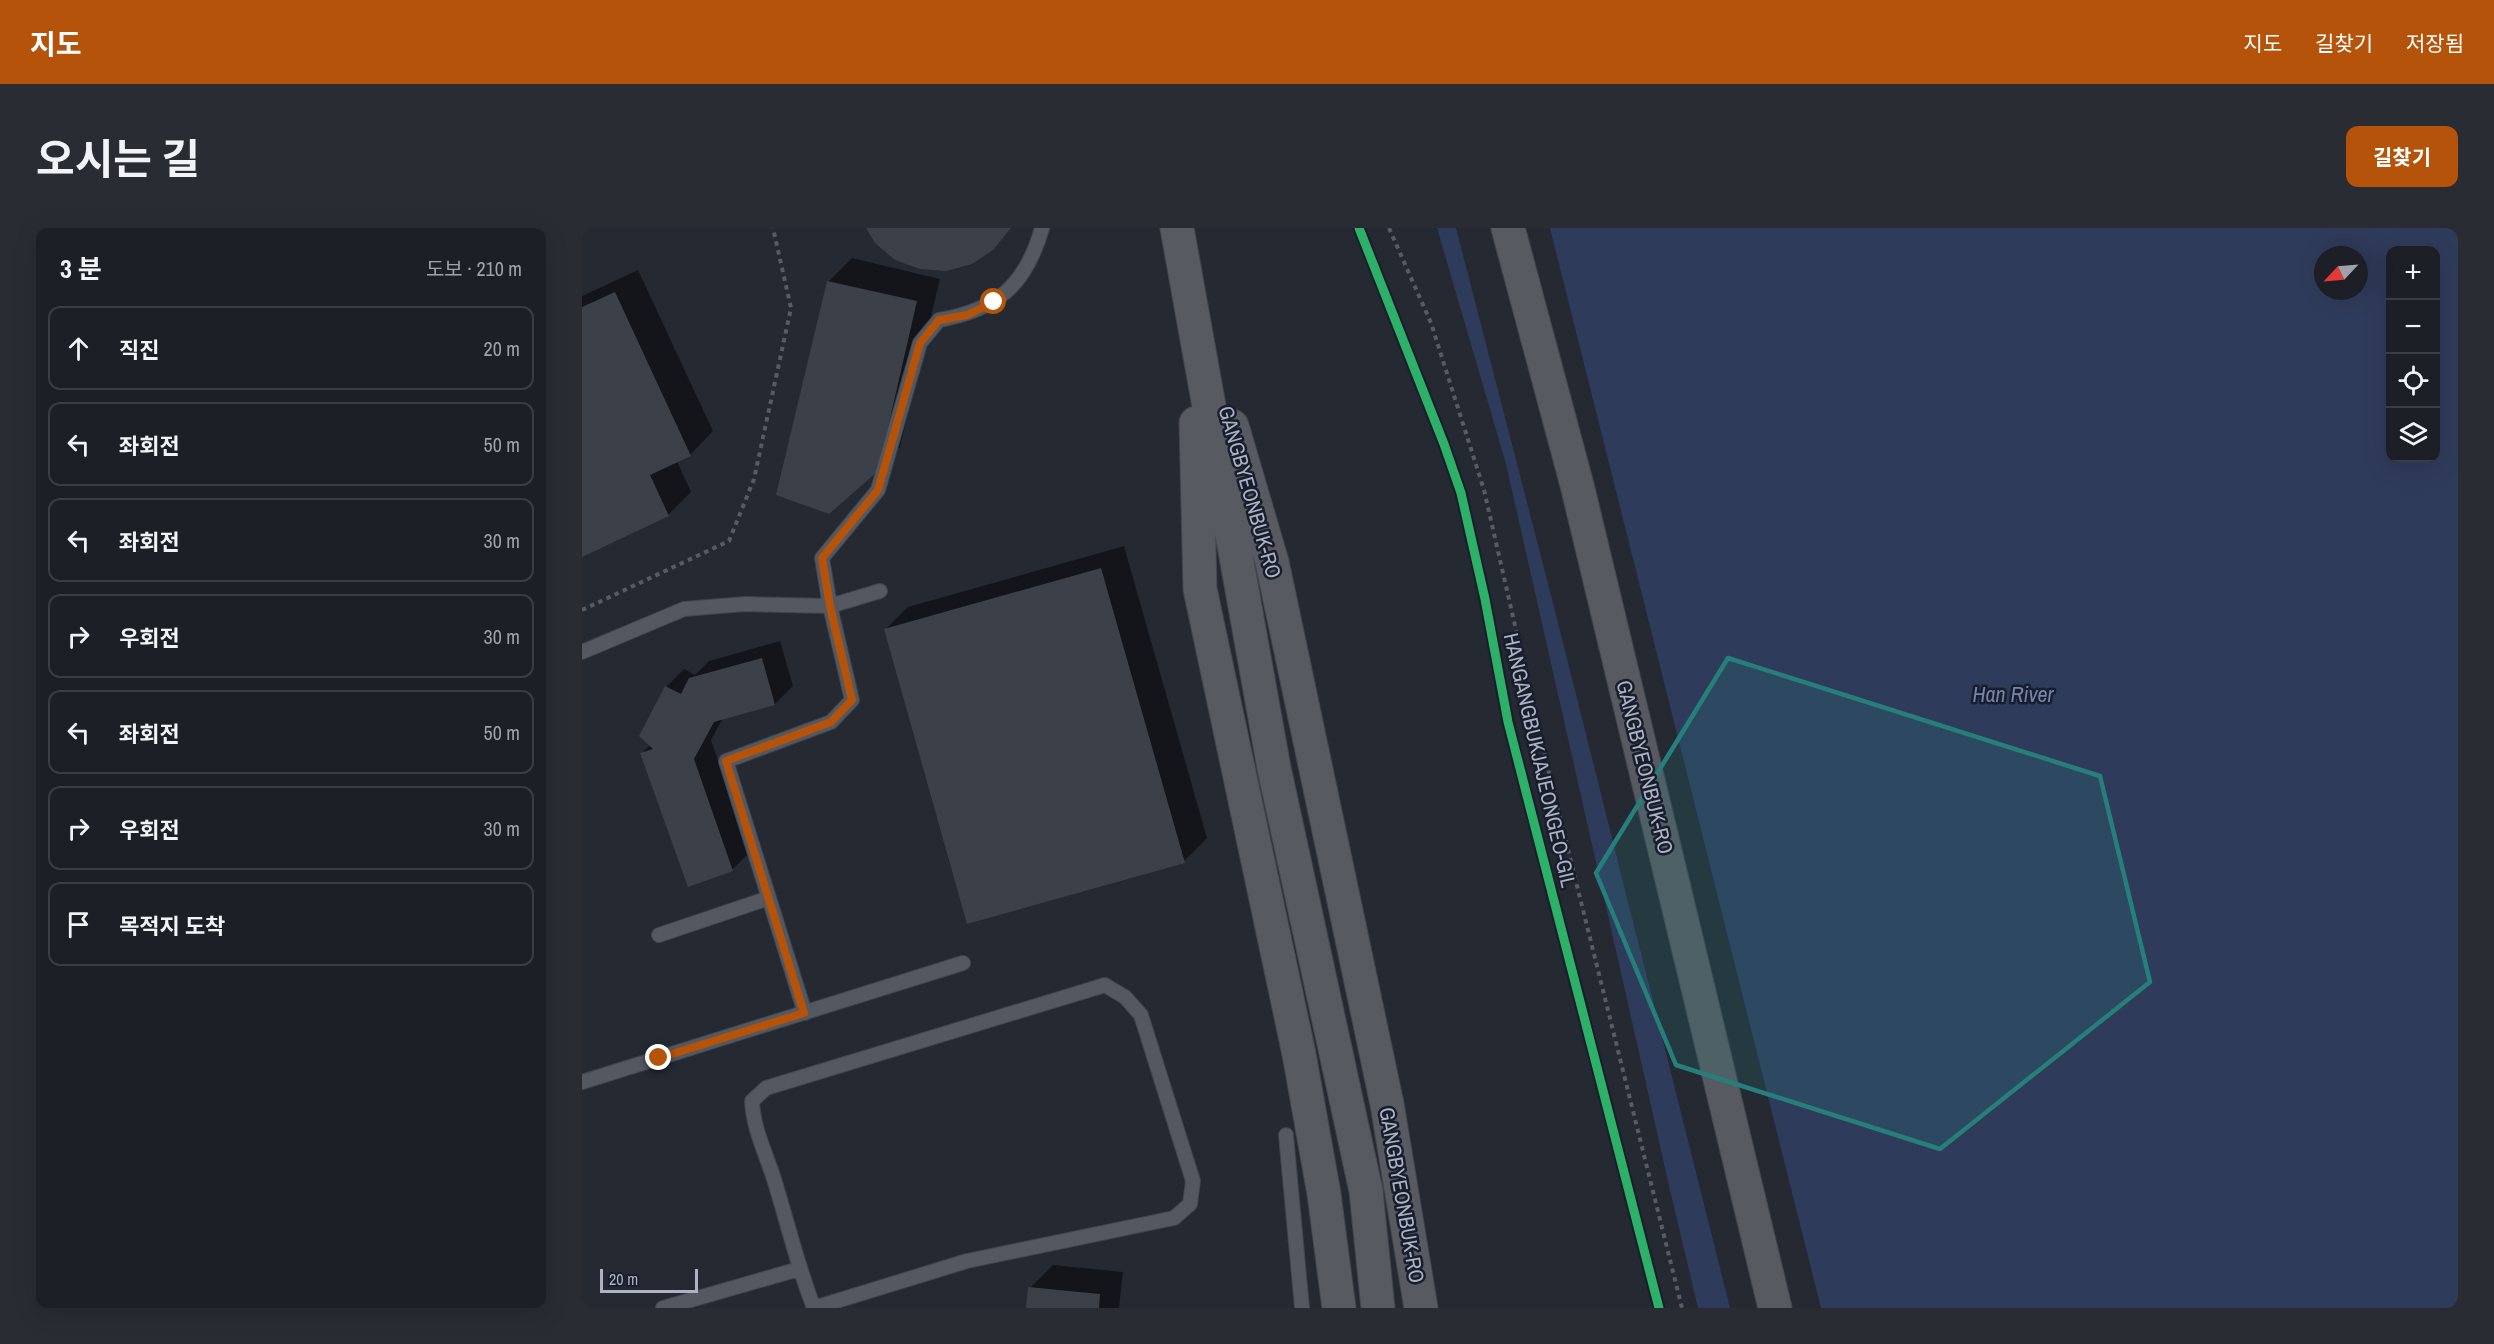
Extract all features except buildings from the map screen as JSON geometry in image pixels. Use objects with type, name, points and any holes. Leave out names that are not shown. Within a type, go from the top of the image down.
[{"type":"highway","name":"GANGBYEONBUK-RO","points":[[1177,228],[1188,278],[1274,768],[1366,1191],[1378,1308]]},
{"type":"highway","name":"GANGBYEONBUK-RO","points":[[1508,228],[1577,485],[1775,1308]]},
{"type":"highway","name":"GANGBYEONBUK-RO","points":[[1188,278],[1272,562],[1387,1104],[1421,1308]]},
{"type":"highway","points":[[1194,313],[1200,589],[1299,1054],[1324,1194],[1339,1308]]},
{"type":"lane","points":[[804,1013],[726,761],[831,722],[852,700],[830,606],[822,558],[878,490],[920,343],[939,320],[967,315],[994,302],[1020,277],[1036,249],[1041,228]]},
{"type":"lane","points":[[582,652],[684,609],[745,604],[830,606],[880,591]]},
{"type":"lane","points":[[659,935],[769,898]]},
{"type":"lane","points":[[582,1082],[963,963]]},
{"type":"lane","points":[[1105,986],[1125,997],[1141,1015],[1193,1181],[1190,1204],[1174,1218],[967,1261],[814,1308],[799,1269],[774,1178],[753,1115],[752,1101],[766,1088],[1105,986]]},
{"type":"lane","points":[[1286,1135],[1302,1308]]},
{"type":"lane","points":[[663,1308],[799,1269]]},
{"type":"path","points":[[582,610],[729,541],[753,479],[791,308],[773,228]]},
{"type":"path","points":[[1389,228],[1431,323],[1484,490],[1546,761],[1682,1308]]},
{"type":"highlighted area","points":[[1728,658],[2100,776],[2150,982],[1940,1149],[1676,1065],[1596,873]]},
{"type":"water","name":"Han River","points":[[1437,228],[2458,228],[2458,1308],[1698,1308],[1506,464]]},
{"type":"pier","points":[[1456,228],[1550,228],[1821,1308],[1730,1308],[1552,599]]},
{"type":"cycle path","name":"HANGANGBUKJAJEONGEO-GIL","points":[[1359,228],[1461,493],[1485,599],[1508,722],[1659,1308]]},
{"type":"route","points":[[659,1058],[804,1013],[726,761],[831,722],[852,700],[830,606],[822,558],[878,490],[920,343],[939,320],[967,315],[994,302]]}]
